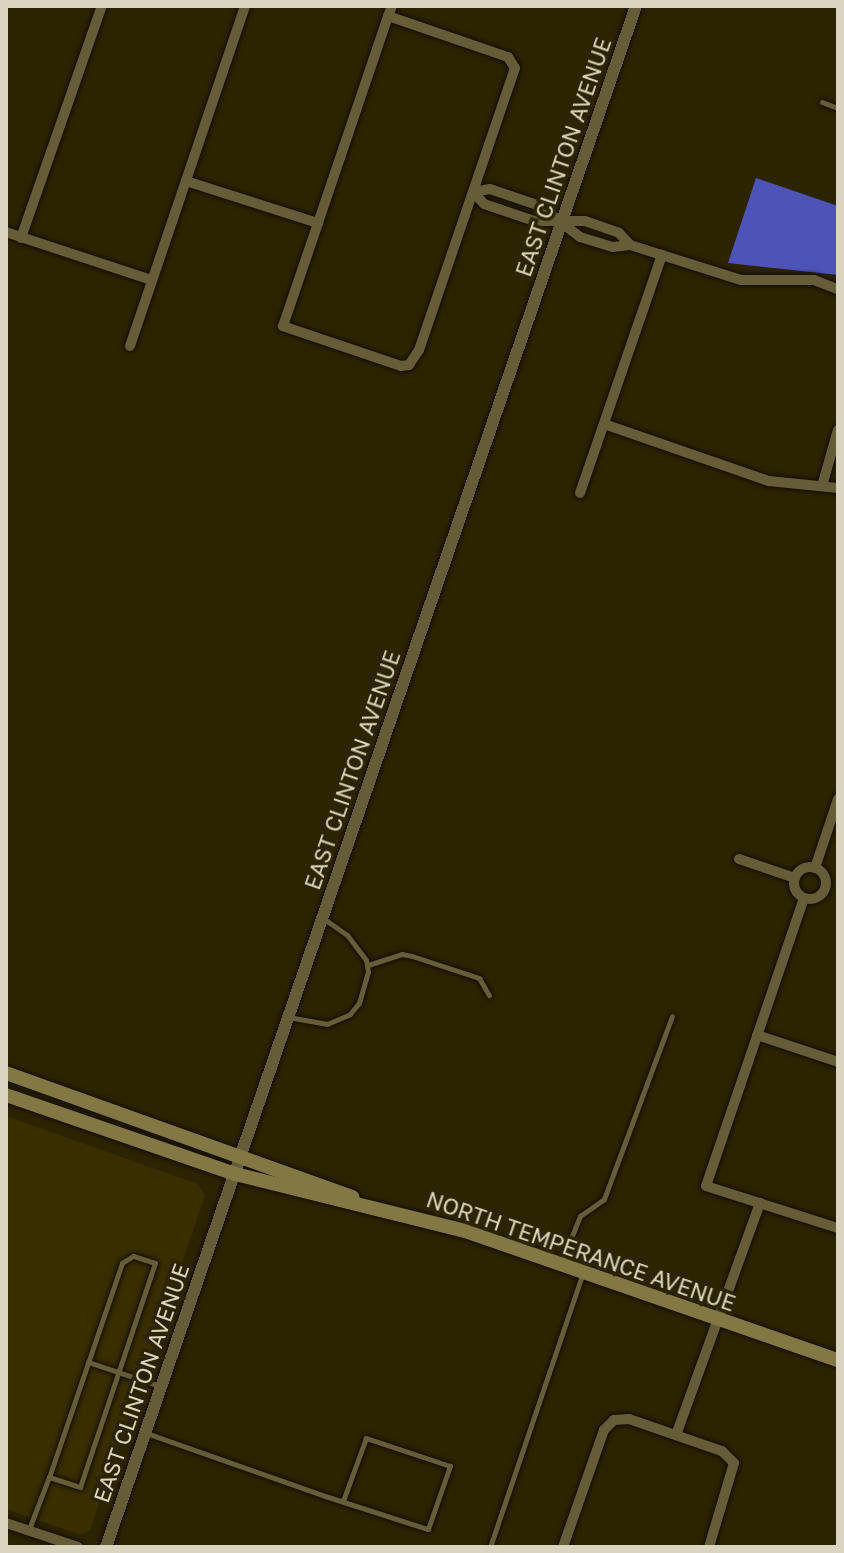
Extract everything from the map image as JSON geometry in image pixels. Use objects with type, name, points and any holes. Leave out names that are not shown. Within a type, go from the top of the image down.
[{"type":"main road","name":"NORTH TEMPERANCE AVENUE","points":[[6,1073],[241,1154],[375,1206],[560,1264],[838,1360]]},
{"type":"main road","name":"NORTH TEMPERANCE AVENUE","points":[[6,1095],[235,1174],[375,1206]]},
{"type":"main road","name":"NORTH TEMPERANCE AVENUE","points":[[773,1339],[838,1369]]},
{"type":"street","points":[[21,238],[102,6]]},
{"type":"street","points":[[130,346],[245,6]]},
{"type":"street","name":"EAST CLINTON AVENUE","points":[[106,1547],[636,6]]},
{"type":"street","points":[[390,11],[514,62],[419,350],[409,365],[283,326],[390,11]]},
{"type":"street","points":[[186,181],[318,223]]},
{"type":"street","points":[[473,192],[490,189],[540,206],[580,237],[613,247],[630,245],[741,280],[814,280],[838,289]]},
{"type":"street","points":[[473,192],[484,204],[522,217],[563,223],[585,221],[619,233],[630,245]]},
{"type":"street","points":[[6,232],[151,280]]},
{"type":"street","points":[[580,493],[662,255]]},
{"type":"street","points":[[604,424],[769,481],[838,488]]},
{"type":"street","points":[[822,486],[838,430]]},
{"type":"street","points":[[815,868],[838,799]]},
{"type":"street","points":[[739,859],[795,878]]},
{"type":"street","points":[[815,868],[825,879],[824,889],[818,897],[804,898],[796,892],[795,878],[801,870],[815,868]]},
{"type":"street","points":[[824,889],[838,894]]},
{"type":"street","points":[[804,898],[706,1186],[838,1228]]},
{"type":"street","points":[[757,1035],[838,1062]]},
{"type":"street","points":[[676,1435],[760,1203]]},
{"type":"street","points":[[563,1547],[604,1430],[614,1420],[629,1419],[722,1451],[734,1463],[709,1547]]},
{"type":"street","points":[[6,1523],[78,1547]]},
{"type":"lane","points":[[822,102],[838,108]]},
{"type":"lane","points":[[288,1017],[315,1025],[350,1014],[359,1003],[368,965],[347,935],[322,918]]},
{"type":"lane","points":[[368,965],[402,954],[412,956],[479,978],[489,995]]},
{"type":"lane","points":[[560,1264],[580,1216],[604,1199],[672,1016]]},
{"type":"lane","points":[[29,1530],[122,1263],[133,1256],[155,1263],[80,1487],[49,1477]]},
{"type":"lane","points":[[490,1547],[583,1272]]},
{"type":"lane","points":[[88,1362],[161,1386]]},
{"type":"lane","points":[[145,1433],[343,1501],[428,1529],[450,1466],[366,1438],[343,1501]]},
{"type":"shaded area","points":[[756,178],[838,206],[838,275],[728,263]]},
{"type":"shaded area","points":[[6,1116],[198,1184],[205,1196],[90,1530],[81,1535],[6,1509]]}]
